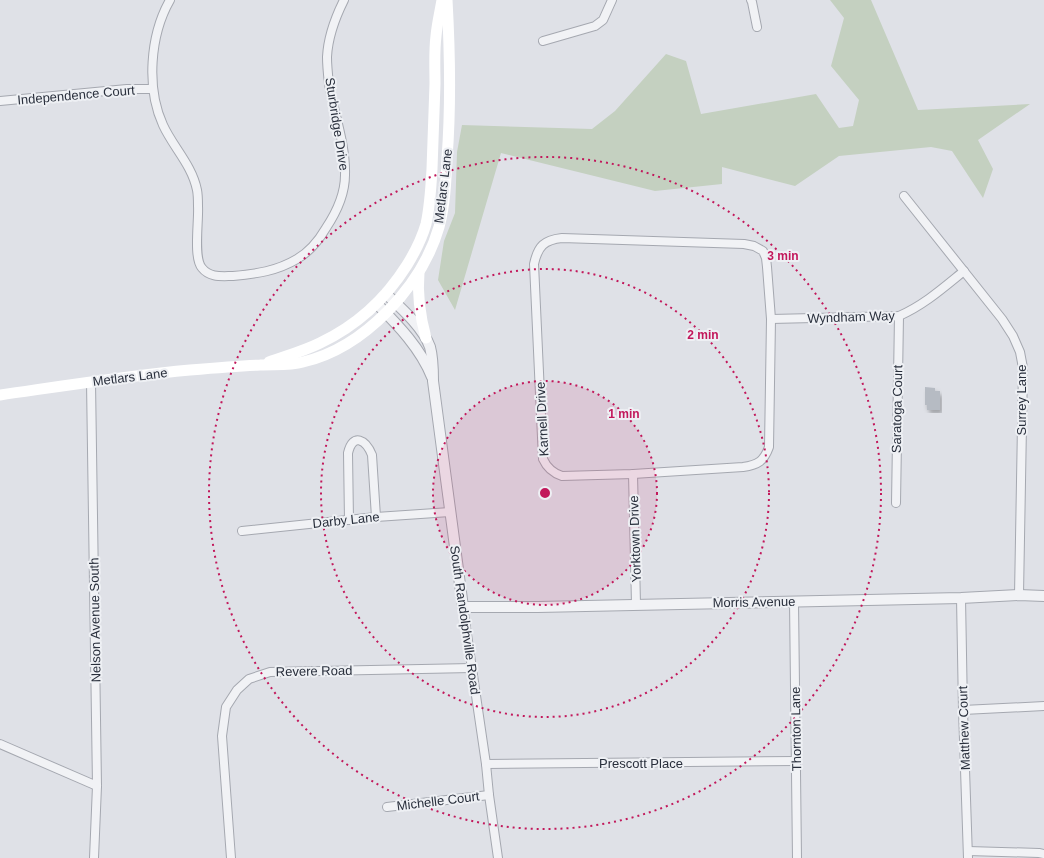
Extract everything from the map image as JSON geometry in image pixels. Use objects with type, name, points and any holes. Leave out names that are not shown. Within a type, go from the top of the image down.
[{"type":"main road","name":"Metlars Lane","points":[[261,365],[320,344],[358,320],[377,304],[386,294],[400,276],[420,242],[426,224],[431,186],[436,36],[442,0]]},
{"type":"main road","name":"Metlars Lane","points":[[0,395],[188,370],[261,365],[287,365],[304,362],[333,352],[356,339],[374,325],[396,303],[420,269],[436,236],[443,208],[449,121],[449,45],[447,0]]},
{"type":"main road","points":[[420,269],[418,297],[426,338]]},
{"type":"street","name":"Sturbridge Drive","points":[[170,0],[160,20],[155,38],[152,57],[153,89],[156,107],[163,124],[193,176],[197,189],[198,260],[201,267],[208,274],[215,276],[254,274],[285,266],[309,249],[320,237],[331,221],[343,192],[345,176],[342,143],[331,97],[327,58],[334,21],[344,0]]},
{"type":"street","points":[[543,41],[595,26],[603,20],[612,0]]},
{"type":"street","points":[[751,0],[757,27]]},
{"type":"street","name":"Independence Court","points":[[0,101],[128,89],[153,89]]},
{"type":"street","name":"Surrey Lane","points":[[904,196],[1002,319],[1013,336],[1020,352],[1023,368],[1019,595]]},
{"type":"street","name":"Karnell Drive","points":[[562,238],[744,244],[754,246],[763,251],[766,258],[771,319],[769,447],[760,462],[743,468],[562,476],[554,473],[545,464],[543,459],[534,264],[537,252],[543,244],[554,239],[562,238]]},
{"type":"street","name":"Wyndham Way","points":[[771,319],[899,316],[923,304],[964,271]]},
{"type":"street","name":"South Randolphville Road","points":[[386,294],[408,315],[426,338],[432,357],[433,381],[450,512],[486,764],[488,795],[498,858]]},
{"type":"street","name":"South Randolphville Road","points":[[377,304],[417,350],[429,370],[433,381]]},
{"type":"street","name":"Saratoga Court","points":[[896,503],[899,316]]},
{"type":"street","name":"Nelson Avenue South","points":[[91,382],[97,786],[94,858]]},
{"type":"street","points":[[349,520],[348,453],[352,442],[356,440],[360,440],[365,443],[372,455],[376,517]]},
{"type":"street","name":"Yorktown Drive","points":[[633,474],[636,604]]},
{"type":"street","name":"Darby Lane","points":[[242,531],[376,517],[450,512]]},
{"type":"street","name":"Morris Avenue","points":[[464,607],[961,598],[1019,595],[1044,596]]},
{"type":"street","name":"Matthew Court","points":[[961,598],[968,854]]},
{"type":"street","name":"Thornton Lane","points":[[794,601],[797,858]]},
{"type":"street","name":"Revere Road","points":[[231,858],[222,736],[226,707],[237,690],[249,679],[270,672],[472,668]]},
{"type":"street","points":[[963,710],[1044,706]]},
{"type":"street","points":[[0,744],[97,786]]},
{"type":"street","name":"Prescott Place","points":[[486,764],[796,761]]},
{"type":"street","name":"Michelle Court","points":[[387,807],[488,795]]},
{"type":"street","points":[[968,854],[1044,854]]},
{"type":"green space","points":[[830,0],[871,0],[918,110],[1030,104],[978,140],[993,169],[983,198],[952,151],[931,147],[839,156],[795,186],[722,167],[722,184],[655,191],[501,153],[455,310],[438,280],[444,241],[455,213],[457,152],[462,125],[592,129],[615,111],[666,54],[686,61],[701,114],[816,94],[839,128],[853,126],[859,100],[831,66],[844,18]]},
{"type":"building","points":[[925,387],[935,388],[935,391],[940,391],[940,410],[927,410],[927,405],[925,405]]}]
